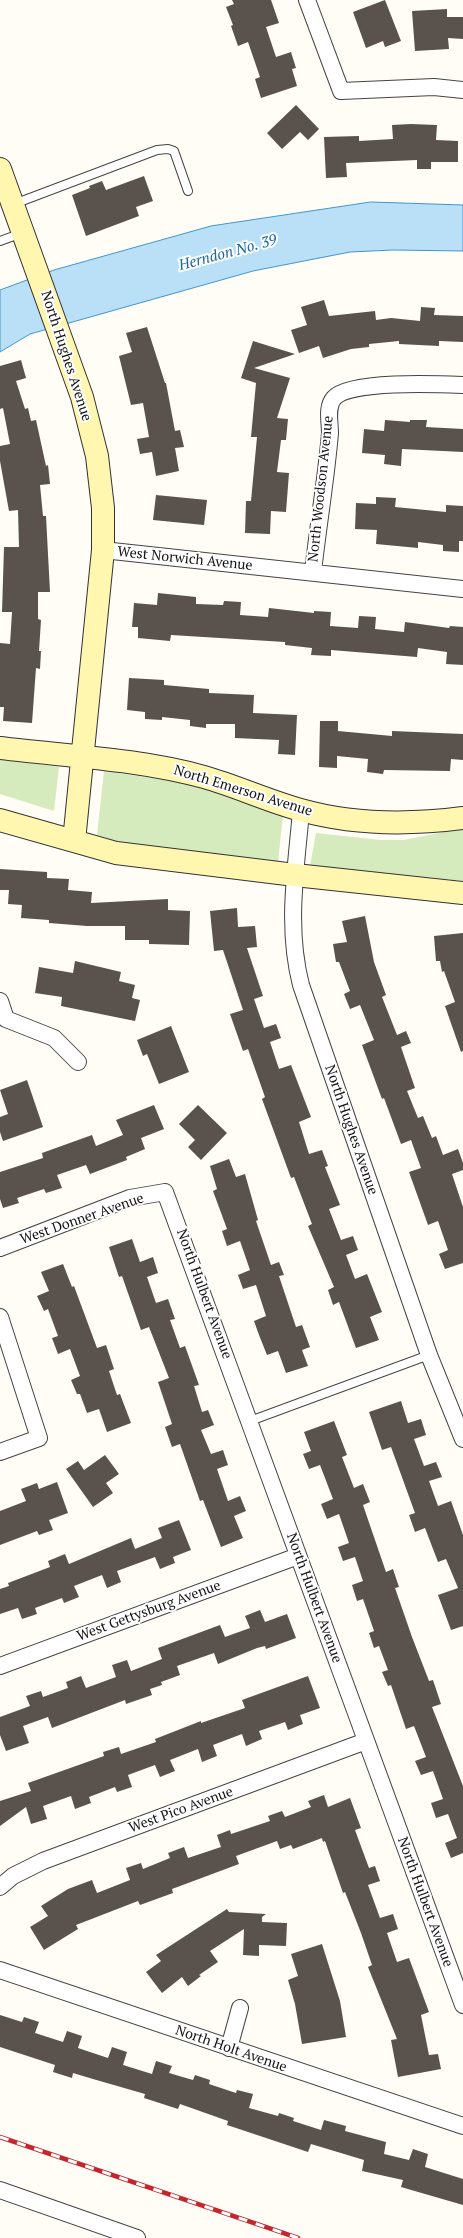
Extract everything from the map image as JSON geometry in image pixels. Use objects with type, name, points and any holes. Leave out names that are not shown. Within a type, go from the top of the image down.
[{"type":"street","points":[[307,0],[340,91],[434,88],[463,90]]},
{"type":"street","name":"North Hughes Avenue","points":[[0,169],[82,397],[97,456],[103,508],[103,550]]},
{"type":"street","name":"North Woodson Avenue","points":[[312,572],[330,433],[330,406],[334,397],[344,391],[397,385],[463,385]]},
{"type":"street","name":"West Norwich Avenue","points":[[74,841],[103,550],[463,589]]},
{"type":"street","name":"North Emerson Avenue","points":[[0,748],[162,768],[204,777],[301,811],[348,819],[401,823],[463,818]]},
{"type":"street","name":"North Hughes Avenue","points":[[301,811],[291,928],[294,960],[300,985],[429,1354],[463,1439]]},
{"type":"street","points":[[0,820],[116,853],[295,875],[463,892]]},
{"type":"street","points":[[0,1001],[6,1019],[54,1038],[78,1062]]},
{"type":"street","name":"West Donner Avenue","points":[[0,1248],[130,1198],[165,1192]]},
{"type":"street","name":"North Hulbert Avenue","points":[[165,1192],[463,2005]]},
{"type":"street","points":[[0,1317],[39,1438],[0,1452]]},
{"type":"street","name":"West Gettysburg Avenue","points":[[0,1666],[298,1556]]},
{"type":"street","name":"West Pico Avenue","points":[[0,1887],[14,1876],[43,1861],[366,1741]]},
{"type":"street","name":"North Holt Avenue","points":[[0,1970],[463,2126]]},
{"type":"street","points":[[229,2048],[240,2008]]},
{"type":"street","points":[[0,2190],[137,2238]]},
{"type":"lane","points":[[13,205],[157,150],[168,149],[174,151],[188,191]]},
{"type":"lane","points":[[0,241],[23,233]]},
{"type":"lane","points":[[250,1421],[429,1354]]},
{"type":"green space","points":[[0,759],[59,767],[54,811],[0,794]]},
{"type":"green space","points":[[104,771],[192,784],[283,815],[278,862],[130,845],[97,835]]},
{"type":"green space","points":[[463,828],[463,881],[310,866],[316,833],[381,840],[404,840]]},
{"type":"water","name":"Herndon No. 39","points":[[371,202],[463,205],[463,251],[393,250],[350,252],[253,271],[30,334],[0,352],[0,290],[54,270],[211,226]]},
{"type":"building","points":[[232,0],[271,0],[279,23],[266,27],[276,57],[291,52],[296,68],[292,69],[297,86],[261,98],[255,79],[260,77],[248,42],[238,46],[231,26],[233,25],[226,7],[234,4]]},
{"type":"building","points":[[385,0],[401,41],[385,47],[383,41],[366,48],[353,12]]},
{"type":"building","points":[[447,9],[447,17],[463,17],[463,39],[448,38],[449,49],[415,51],[412,11]]},
{"type":"building","points":[[296,105],[319,129],[308,140],[300,132],[282,149],[267,133]]},
{"type":"building","points":[[392,125],[437,125],[436,140],[458,141],[458,162],[431,162],[431,169],[417,169],[417,160],[346,163],[347,177],[326,178],[324,137],[359,136],[359,141],[393,139]]},
{"type":"building","points":[[144,176],[153,201],[136,207],[139,216],[86,236],[72,195],[90,188],[89,186],[102,181],[106,190]]},
{"type":"building","points":[[324,300],[329,316],[375,311],[376,320],[391,318],[420,321],[421,307],[435,308],[434,315],[463,316],[463,342],[439,341],[439,346],[399,344],[399,341],[369,344],[369,347],[351,349],[323,358],[319,346],[299,353],[291,330],[307,325],[301,307]]},
{"type":"building","points":[[147,327],[166,383],[175,431],[180,430],[184,447],[175,448],[179,471],[156,476],[152,452],[140,454],[137,439],[149,437],[143,403],[131,405],[119,356],[132,352],[126,333]]},
{"type":"building","points":[[253,341],[295,354],[254,368],[290,378],[277,418],[288,419],[286,440],[281,440],[277,472],[289,473],[286,512],[271,511],[270,534],[245,533],[246,501],[251,501],[257,437],[251,437],[256,383],[241,378]]},
{"type":"building","points":[[21,360],[26,378],[16,381],[25,409],[28,408],[31,421],[36,420],[46,466],[48,465],[50,484],[40,485],[43,516],[46,516],[50,592],[38,592],[38,619],[41,620],[39,651],[41,651],[40,669],[36,668],[32,723],[3,721],[4,707],[0,707],[0,643],[10,644],[12,612],[2,612],[4,547],[19,547],[18,510],[9,511],[0,461],[0,446],[10,444],[3,408],[0,409],[0,366]]},
{"type":"building","points":[[385,420],[410,422],[410,420],[427,420],[426,427],[463,429],[463,452],[402,449],[401,466],[384,464],[385,455],[362,453],[364,429],[384,431]]},
{"type":"building","points":[[156,495],[207,500],[204,525],[153,520]]},
{"type":"building","points":[[376,497],[396,498],[395,507],[446,512],[446,505],[463,506],[463,541],[459,541],[459,552],[443,551],[443,545],[418,542],[418,548],[376,544],[377,530],[355,529],[356,503],[376,504]]},
{"type":"building","points":[[158,593],[196,597],[196,604],[223,605],[224,601],[241,602],[240,615],[268,617],[269,608],[314,613],[314,611],[331,612],[330,626],[358,628],[359,616],[376,617],[375,629],[404,632],[405,622],[449,628],[450,626],[463,627],[463,665],[446,664],[447,652],[418,648],[417,657],[331,650],[331,656],[311,655],[312,648],[285,645],[285,642],[171,635],[170,641],[138,638],[138,627],[132,627],[134,603],[157,605]]},
{"type":"building","points":[[129,678],[164,680],[164,685],[209,689],[209,693],[254,695],[253,713],[297,715],[295,755],[278,754],[279,740],[235,738],[235,724],[206,724],[206,728],[190,726],[190,720],[162,717],[162,720],[145,719],[145,712],[127,710]]},
{"type":"building","points":[[320,721],[338,721],[338,731],[392,736],[392,731],[463,734],[463,760],[451,759],[450,771],[384,770],[383,774],[367,772],[368,759],[337,756],[337,768],[319,767]]},
{"type":"building","points":[[0,869],[47,872],[47,878],[69,879],[68,890],[92,892],[91,903],[168,899],[168,910],[190,911],[189,945],[149,944],[149,940],[125,940],[125,926],[87,926],[49,923],[49,920],[21,918],[22,905],[8,904],[9,890],[0,890]]},
{"type":"building","points":[[237,908],[238,927],[255,926],[257,947],[247,948],[263,996],[254,999],[264,1028],[276,1024],[281,1038],[270,1042],[279,1069],[291,1065],[311,1117],[299,1122],[309,1154],[322,1150],[328,1166],[325,1167],[340,1205],[329,1209],[341,1240],[353,1236],[358,1250],[346,1255],[355,1279],[367,1274],[382,1312],[370,1317],[379,1340],[356,1348],[339,1302],[333,1305],[328,1290],[334,1287],[308,1226],[312,1224],[294,1177],[291,1178],[262,1099],[265,1097],[248,1049],[243,1051],[230,1014],[243,1010],[223,950],[214,951],[210,911]]},
{"type":"building","points":[[365,916],[374,962],[386,995],[382,997],[397,1035],[406,1031],[411,1043],[401,1047],[415,1088],[407,1091],[418,1118],[423,1116],[432,1138],[436,1136],[443,1155],[458,1149],[463,1163],[463,1170],[452,1174],[463,1207],[463,1263],[445,1269],[439,1254],[448,1250],[438,1221],[428,1225],[409,1172],[421,1168],[411,1140],[401,1144],[384,1098],[382,1099],[362,1045],[374,1040],[360,1005],[350,1009],[344,994],[350,991],[339,962],[336,962],[333,944],[347,942],[342,921]]},
{"type":"building","points":[[463,933],[463,1051],[461,1052],[445,1006],[455,1002],[444,971],[442,972],[440,961],[436,961],[434,936]]},
{"type":"building","points":[[75,961],[121,972],[119,981],[135,985],[132,998],[140,1000],[135,1021],[61,1006],[62,997],[35,993],[39,967],[73,973]]},
{"type":"building","points":[[171,1026],[189,1072],[159,1084],[147,1054],[143,1056],[137,1040]]},
{"type":"building","points":[[27,1080],[43,1127],[3,1141],[0,1132],[0,1117],[8,1114],[0,1090]]},
{"type":"building","points":[[154,1105],[164,1129],[141,1138],[145,1149],[126,1157],[127,1160],[90,1174],[86,1165],[57,1175],[62,1188],[46,1193],[44,1189],[17,1198],[19,1203],[3,1208],[0,1199],[0,1172],[43,1158],[42,1153],[92,1135],[96,1146],[123,1135],[116,1120]]},
{"type":"building","points":[[198,1105],[227,1133],[201,1160],[188,1147],[195,1140],[179,1124]]},
{"type":"building","points":[[229,1159],[236,1177],[245,1174],[258,1220],[256,1221],[271,1265],[279,1262],[284,1275],[279,1276],[296,1327],[302,1325],[310,1347],[302,1350],[308,1366],[286,1373],[278,1351],[267,1355],[259,1335],[254,1321],[266,1316],[256,1285],[243,1289],[238,1275],[250,1270],[240,1241],[227,1246],[222,1231],[227,1229],[213,1191],[217,1189],[210,1166]]},
{"type":"building","points":[[132,1239],[140,1262],[153,1257],[158,1273],[147,1277],[156,1303],[168,1299],[175,1319],[170,1320],[180,1348],[185,1346],[199,1385],[194,1386],[202,1412],[208,1410],[214,1425],[201,1430],[211,1454],[223,1450],[228,1465],[217,1469],[228,1501],[240,1496],[246,1511],[234,1516],[243,1538],[221,1547],[203,1500],[200,1501],[180,1444],[172,1447],[165,1427],[172,1424],[158,1382],[169,1378],[149,1327],[141,1330],[122,1276],[119,1277],[109,1247]]},
{"type":"building","points":[[63,1264],[72,1287],[74,1286],[97,1348],[106,1345],[114,1369],[109,1371],[117,1395],[120,1394],[131,1423],[107,1432],[99,1409],[87,1413],[80,1394],[77,1394],[71,1380],[80,1376],[70,1349],[58,1354],[52,1338],[58,1336],[48,1309],[44,1311],[37,1296],[49,1291],[41,1272]]},
{"type":"building","points":[[401,1401],[408,1423],[421,1419],[426,1435],[414,1439],[424,1466],[436,1462],[442,1477],[429,1481],[438,1506],[451,1501],[463,1535],[463,1626],[451,1630],[438,1595],[458,1588],[446,1559],[438,1562],[425,1528],[415,1532],[409,1515],[415,1513],[391,1447],[382,1450],[369,1412]]},
{"type":"building","points":[[334,1421],[347,1455],[342,1457],[354,1488],[363,1484],[370,1502],[363,1505],[386,1572],[393,1569],[399,1587],[395,1588],[412,1637],[429,1681],[433,1680],[441,1704],[432,1707],[463,1786],[463,1853],[451,1858],[445,1843],[457,1838],[448,1814],[436,1818],[431,1803],[443,1799],[433,1771],[421,1775],[415,1761],[426,1757],[414,1726],[406,1729],[391,1685],[388,1686],[382,1672],[388,1670],[379,1646],[374,1648],[369,1633],[374,1631],[363,1599],[357,1601],[352,1585],[363,1581],[355,1557],[343,1561],[338,1547],[349,1543],[339,1514],[327,1519],[321,1504],[333,1499],[320,1465],[309,1469],[303,1454],[311,1451],[304,1432]]},
{"type":"building","points":[[105,1455],[119,1474],[106,1483],[113,1493],[93,1507],[66,1469],[78,1461],[84,1470]]},
{"type":"building","points":[[57,1482],[68,1513],[49,1520],[53,1530],[39,1535],[37,1531],[0,1545],[0,1511],[26,1501],[21,1489],[37,1483],[39,1489]]},
{"type":"building","points":[[179,1520],[191,1550],[173,1557],[175,1563],[160,1569],[155,1557],[117,1571],[121,1582],[107,1588],[102,1575],[74,1586],[79,1597],[64,1603],[62,1598],[35,1608],[37,1614],[22,1619],[18,1608],[0,1614],[0,1589],[9,1586],[8,1583],[50,1567],[48,1561],[65,1554],[69,1564],[131,1538],[135,1549],[162,1538],[158,1528]]},
{"type":"building","points":[[260,1610],[265,1622],[287,1614],[296,1638],[266,1649],[265,1646],[257,1648],[218,1664],[214,1653],[177,1666],[180,1675],[161,1682],[162,1685],[150,1689],[152,1695],[126,1704],[125,1700],[52,1728],[48,1717],[23,1726],[29,1743],[6,1751],[0,1735],[0,1717],[30,1706],[26,1696],[41,1691],[43,1697],[68,1688],[66,1682],[81,1676],[86,1688],[116,1677],[112,1665],[127,1660],[131,1671],[162,1659],[158,1648],[220,1625],[225,1637],[250,1628],[245,1616]]},
{"type":"building","points":[[308,1676],[320,1708],[300,1715],[303,1724],[288,1730],[285,1722],[259,1731],[262,1739],[246,1746],[242,1734],[213,1745],[217,1756],[202,1762],[198,1749],[170,1760],[175,1771],[160,1777],[155,1765],[128,1775],[132,1787],[117,1792],[115,1787],[89,1797],[91,1803],[75,1809],[71,1796],[43,1806],[47,1819],[31,1824],[26,1807],[0,1826],[0,1801],[31,1791],[28,1783],[104,1756],[103,1752],[119,1747],[121,1754],[156,1742],[155,1739],[201,1721],[201,1723],[245,1708],[242,1700]]},
{"type":"building","points":[[324,1795],[328,1807],[350,1798],[361,1828],[355,1830],[369,1868],[375,1866],[380,1881],[368,1885],[380,1918],[393,1914],[398,1929],[387,1933],[397,1962],[409,1958],[429,2012],[421,2015],[429,2055],[438,2054],[441,2069],[398,2077],[391,2040],[397,2039],[368,1967],[372,1965],[361,1933],[345,1892],[343,1893],[325,1841],[323,1842],[322,1838],[293,1849],[291,1845],[280,1849],[277,1841],[236,1856],[239,1864],[172,1889],[173,1893],[140,1905],[138,1901],[76,1925],[78,1929],[44,1950],[30,1927],[48,1916],[41,1906],[68,1889],[92,1880],[97,1893],[130,1880],[126,1868],[141,1863],[143,1869],[170,1858],[168,1853],[184,1847],[188,1858],[221,1847],[217,1835],[230,1830],[231,1834],[270,1821],[268,1816],[282,1811],[285,1817],[311,1807],[308,1801]]},
{"type":"building","points":[[227,1909],[229,1912],[266,1914],[262,1917],[262,1922],[287,1923],[286,1946],[259,1945],[259,1956],[243,1955],[244,1929],[210,1951],[218,1962],[199,1975],[201,1976],[188,1986],[182,1977],[162,1993],[146,1972],[161,1961],[156,1955]]},
{"type":"building","points":[[322,1944],[340,2001],[346,2037],[302,2044],[295,2004],[288,1980],[298,1976],[291,1954]]},
{"type":"building","points":[[0,2015],[22,2022],[24,2017],[39,2022],[35,2033],[63,2042],[67,2031],[82,2036],[78,2048],[108,2058],[112,2047],[127,2052],[123,2065],[152,2074],[156,2061],[172,2066],[169,2073],[193,2080],[195,2075],[210,2080],[209,2084],[236,2093],[237,2090],[253,2094],[249,2108],[278,2116],[279,2113],[294,2118],[293,2121],[321,2130],[324,2120],[346,2126],[345,2131],[386,2142],[384,2154],[409,2160],[413,2149],[428,2154],[425,2167],[463,2179],[463,2205],[401,2187],[403,2180],[362,2171],[364,2160],[311,2144],[308,2152],[227,2125],[228,2121],[180,2104],[178,2109],[144,2098],[145,2094],[73,2073],[72,2078],[53,2072],[55,2065],[0,2047]]},
{"type":"railway","points":[[0,2137],[298,2238]]}]
